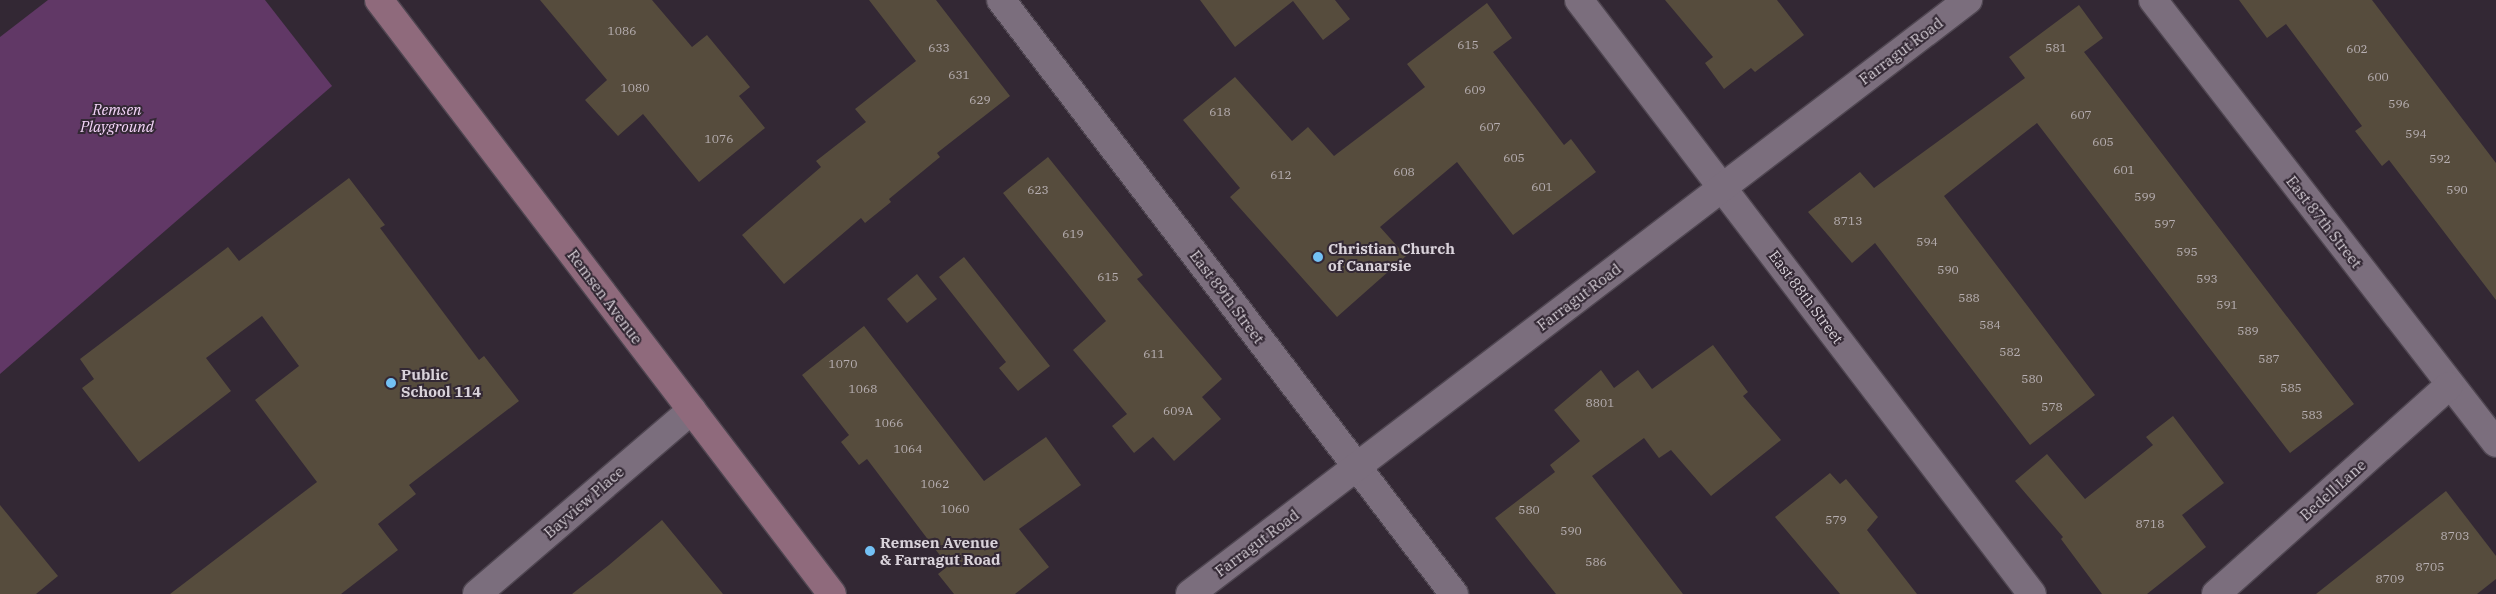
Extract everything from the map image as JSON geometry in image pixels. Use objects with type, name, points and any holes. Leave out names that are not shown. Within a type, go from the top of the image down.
[{"type":"main road","name":"Remsen Avenue","points":[[380,0],[832,594]]},
{"type":"street","name":"East 89th Street","points":[[1001,0],[1454,594]]},
{"type":"street","name":"East 88th Street","points":[[1579,0],[2032,594]]},
{"type":"street","name":"Farragut Road","points":[[1190,594],[1968,0]]},
{"type":"street","name":"East 87th Street","points":[[2153,0],[2496,443]]},
{"type":"street","name":"Bedell Lane","points":[[2216,594],[2450,386]]},
{"type":"street","name":"Bayview Place","points":[[477,594],[692,410]]},
{"type":"green space","name":"Remsen Playground","points":[[48,0],[265,0],[332,86],[0,374],[0,37]]},
{"type":"building","points":[[540,0],[652,0],[692,47],[707,35],[750,87],[739,96],[765,128],[699,182],[643,114],[618,136],[585,100],[607,80]]},
{"type":"building","points":[[869,0],[936,0],[1010,96],[937,153],[940,157],[889,199],[891,202],[865,223],[861,218],[784,284],[742,235],[821,167],[816,161],[866,122],[855,109],[916,61]]},
{"type":"building","points":[[1200,0],[1335,0],[1350,19],[1323,40],[1293,1],[1235,47]]},
{"type":"building","points":[[1665,0],[1777,0],[1804,35],[1755,72],[1751,68],[1724,89],[1705,63],[1713,57]]},
{"type":"building","points":[[2239,0],[2372,0],[2496,163],[2496,300],[2389,160],[2382,166],[2355,131],[2362,126],[2286,24],[2267,38]]},
{"type":"building","points":[[1487,3],[1512,38],[1493,52],[1564,145],[1571,139],[1596,172],[1513,235],[1457,162],[1380,227],[1406,256],[1337,317],[1230,197],[1240,188],[1183,120],[1235,77],[1292,141],[1308,127],[1334,156],[1425,87],[1407,64]]},
{"type":"building","points":[[2079,5],[2103,38],[2084,52],[2354,404],[2290,453],[2037,123],[1944,196],[2095,395],[2030,445],[1875,243],[1852,263],[1808,212],[1860,172],[1874,188],[2025,78],[2009,57]]},
{"type":"building","points":[[1048,157],[1143,275],[1137,279],[1222,379],[1202,397],[1221,419],[1174,461],[1153,437],[1134,453],[1112,426],[1127,414],[1073,350],[1106,321],[1003,193]]},
{"type":"building","name":"Public School 114","points":[[349,178],[385,225],[380,228],[479,360],[484,356],[519,401],[409,485],[416,494],[378,524],[398,550],[341,594],[170,594],[317,482],[255,400],[299,366],[262,316],[206,358],[231,391],[139,462],[82,388],[94,379],[80,359],[228,247],[239,261]]},
{"type":"building","points":[[964,257],[1050,366],[1018,391],[999,368],[1006,362],[939,277]]},
{"type":"building","points":[[917,274],[937,299],[907,323],[887,299]]},
{"type":"building","points":[[864,326],[984,481],[1046,437],[1081,485],[1019,529],[1049,567],[1015,594],[954,594],[938,574],[948,566],[867,459],[859,465],[841,442],[849,435],[802,375]]},
{"type":"building","points":[[1713,345],[1748,392],[1743,396],[1781,440],[1711,496],[1671,450],[1659,458],[1644,438],[1592,476],[1683,594],[1556,594],[1495,518],[1555,472],[1550,465],[1580,441],[1554,410],[1601,370],[1614,388],[1638,370],[1652,389]]},
{"type":"building","points":[[2173,416],[2224,483],[2182,515],[2206,547],[2147,594],[2102,594],[2061,539],[2063,537],[2015,481],[2047,454],[2085,499],[2153,445],[2146,437]]},
{"type":"building","points":[[1830,473],[1840,484],[1846,479],[1878,517],[1867,530],[1917,594],[1840,594],[1775,517]]},
{"type":"building","points":[[2446,491],[2496,556],[2496,579],[2477,594],[2316,594]]},
{"type":"building","points":[[0,505],[58,576],[36,594],[0,594]]},
{"type":"building","points":[[662,520],[723,594],[572,594],[609,565]]},
{"type":"place","name":"Christian Church of Canarsie","points":[[1318,257]]},
{"type":"place","name":"Public School 114","points":[[391,383]]},
{"type":"place","name":"Remsen Avenue & Farragut Road","points":[[870,551]]}]
